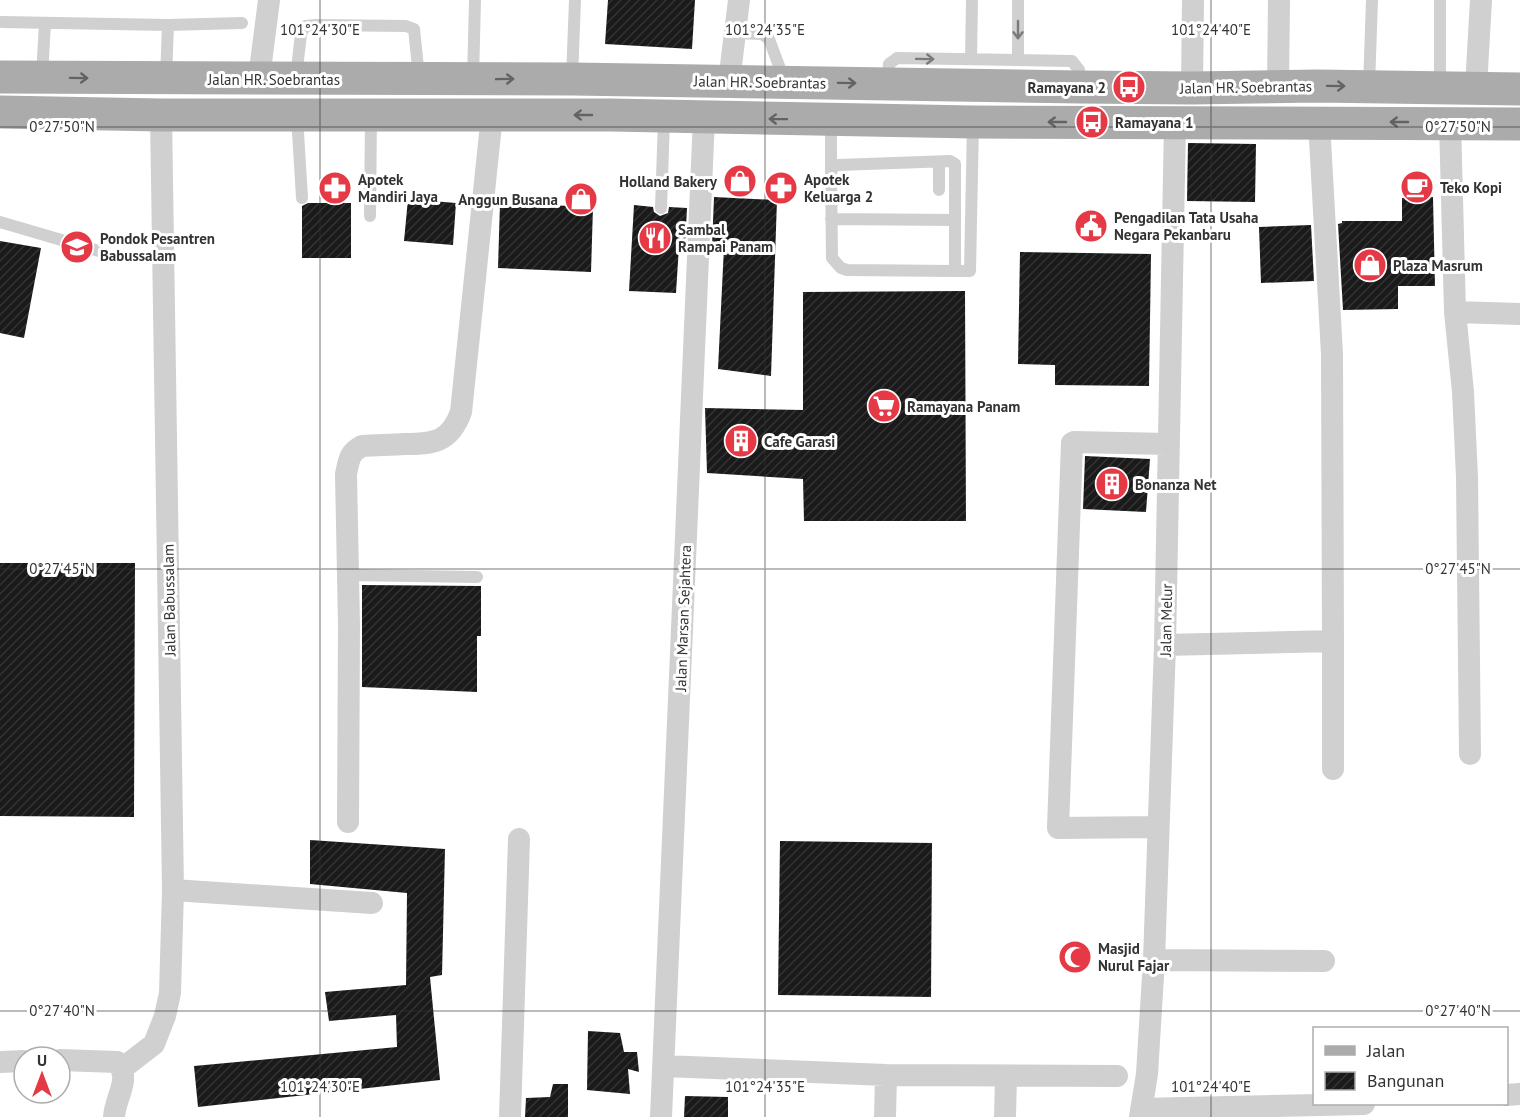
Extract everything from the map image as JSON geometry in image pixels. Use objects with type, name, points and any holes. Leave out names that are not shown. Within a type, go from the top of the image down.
[{"type":"main road","name":"Jalan HR. Soebrantas","points":[[0,78],[572,79],[1080,87],[1520,88]]},
{"type":"main road","points":[[259,78],[260,114]]},
{"type":"main road","points":[[349,80],[360,115]]},
{"type":"main road","points":[[0,112],[161,115],[492,115],[973,122],[1520,124]]},
{"type":"street","points":[[259,78],[269,0]]},
{"type":"street","points":[[729,82],[739,0]]},
{"type":"street","points":[[1192,88],[1193,0]]},
{"type":"street","points":[[1278,86],[1279,0]]},
{"type":"street","points":[[1476,87],[1481,0]]},
{"type":"street","name":"Jalan Babussalam","points":[[123,1068],[154,1044],[165,1016],[170,993],[173,890],[161,115]]},
{"type":"street","points":[[348,822],[349,625],[346,474],[353,451],[362,446],[430,444],[444,438],[456,425],[460,412],[492,115]]},
{"type":"street","name":"Jalan Marsan Sejahtera","points":[[661,1117],[704,118]]},
{"type":"street","points":[[1319,122],[1332,354],[1333,769]]},
{"type":"street","name":"Jalan Melur","points":[[1141,1113],[1147,1074],[1154,960],[1166,645],[1175,123]]},
{"type":"street","points":[[1450,123],[1455,312],[1463,392],[1467,477],[1470,754]]},
{"type":"street","points":[[1455,312],[1520,314]]},
{"type":"street","points":[[1158,828],[1058,828],[1059,752],[1072,443],[1168,444]]},
{"type":"street","points":[[1166,645],[1333,641]]},
{"type":"street","points":[[510,1117],[519,839]]},
{"type":"street","points":[[173,890],[372,903]]},
{"type":"street","points":[[1154,960],[1324,961]]},
{"type":"street","points":[[72,1060],[107,1060],[117,1062],[123,1068],[124,1080],[114,1117]]},
{"type":"street","points":[[664,1066],[886,1075],[1117,1076]]},
{"type":"street","points":[[885,1117],[886,1075]]},
{"type":"street","points":[[1005,1117],[1006,1076]]},
{"type":"street","points":[[1141,1113],[1339,1105]]},
{"type":"lane","points":[[473,80],[475,0]]},
{"type":"lane","points":[[572,79],[575,0]]},
{"type":"lane","points":[[971,59],[972,0]]},
{"type":"lane","points":[[1018,0],[1018,60]]},
{"type":"lane","points":[[1369,87],[1372,0]]},
{"type":"lane","points":[[1440,0],[1440,88]]},
{"type":"lane","points":[[2,22],[168,25],[242,23]]},
{"type":"lane","points":[[42,78],[45,23]]},
{"type":"lane","points":[[166,79],[168,25]]},
{"type":"lane","points":[[296,79],[301,34],[305,26],[338,25],[414,28],[420,80]]},
{"type":"lane","points":[[735,33],[762,34],[769,39],[786,83]]},
{"type":"lane","points":[[887,84],[889,64],[897,58],[971,59],[1072,61],[1079,70],[1080,87]]},
{"type":"lane","points":[[297,114],[302,198]]},
{"type":"lane","points":[[360,115],[370,216]]},
{"type":"lane","points":[[661,208],[664,117]]},
{"type":"lane","points":[[831,120],[832,258],[841,268],[955,271],[970,271],[973,122]]},
{"type":"lane","points":[[831,171],[834,166],[838,165],[950,161],[955,164],[955,271]]},
{"type":"lane","points":[[939,162],[939,190]]},
{"type":"lane","points":[[831,219],[955,220]]},
{"type":"lane","points":[[0,222],[99,251]]},
{"type":"lane","points":[[347,575],[477,577]]},
{"type":"building","points":[[608,0],[695,0],[692,49],[605,44]]},
{"type":"building","points":[[1188,143],[1256,144],[1255,202],[1187,201]]},
{"type":"building","points":[[714,197],[777,200],[771,376],[718,369],[724,247],[712,246]]},
{"type":"building","name":"Plaza Masrum","points":[[1433,197],[1435,286],[1398,286],[1398,309],[1343,310],[1338,224],[1342,221],[1402,221],[1402,198]]},
{"type":"building","points":[[408,199],[456,203],[453,245],[404,241]]},
{"type":"building","points":[[308,203],[351,203],[351,258],[302,258],[302,206]]},
{"type":"building","points":[[500,203],[593,207],[591,272],[498,268]]},
{"type":"building","points":[[634,205],[653,207],[654,212],[660,216],[668,213],[669,207],[687,208],[685,246],[679,246],[676,293],[629,291]]},
{"type":"building","points":[[1311,225],[1314,281],[1261,283],[1259,227]]},
{"type":"building","points":[[0,241],[41,248],[24,338],[0,333]]},
{"type":"building","points":[[1020,252],[1151,254],[1149,386],[1055,385],[1055,365],[1018,364]]},
{"type":"building","name":"Ramayana Panam","points":[[965,291],[966,521],[804,521],[803,479],[707,473],[705,408],[803,410],[803,292]]},
{"type":"building","name":"Bonanza Net","points":[[1085,456],[1150,459],[1146,512],[1083,509]]},
{"type":"building","points":[[0,563],[135,563],[134,817],[0,816]]},
{"type":"building","points":[[362,585],[481,586],[481,636],[477,636],[477,692],[362,687]]},
{"type":"building","points":[[310,840],[445,849],[442,975],[430,977],[440,1080],[198,1107],[194,1066],[397,1047],[396,1015],[329,1021],[325,992],[406,985],[407,893],[310,884]]},
{"type":"building","points":[[780,841],[932,843],[931,997],[778,995]]},
{"type":"building","points":[[588,1031],[620,1033],[624,1052],[637,1052],[639,1072],[628,1069],[630,1094],[587,1090]]},
{"type":"building","points":[[553,1084],[568,1084],[568,1117],[525,1117],[526,1098],[550,1097]]},
{"type":"building","points":[[685,1096],[728,1097],[728,1117],[684,1117]]},
{"type":"place","name":"Ramayana 2","points":[[1129,87]]},
{"type":"place","name":"Ramayana 1","points":[[1092,122]]},
{"type":"place","name":"Holland Bakery","points":[[740,181]]},
{"type":"place","name":"Teko Kopi","points":[[1417,187]]},
{"type":"place","name":"Apotek Mandiri Jaya","points":[[335,188]]},
{"type":"place","name":"Apotek Keluarga 2","points":[[781,188]]},
{"type":"place","name":"Anggun Busana","points":[[581,199]]},
{"type":"place","name":"Pengadilan Tata Usaha Negara Pekanbaru","points":[[1091,226]]},
{"type":"place","name":"Sambal Rampai Panam","points":[[655,238]]},
{"type":"place","name":"Pondok Pesantren Babussalam","points":[[77,247]]},
{"type":"place","name":"Plaza Masrum","points":[[1370,265]]},
{"type":"place","name":"Ramayana Panam","points":[[884,406]]},
{"type":"place","name":"Cafe Garasi","points":[[741,441]]},
{"type":"place","name":"Bonanza Net","points":[[1112,484]]},
{"type":"place","name":"Masjid Nurul Fajar","points":[[1075,957]]}]
